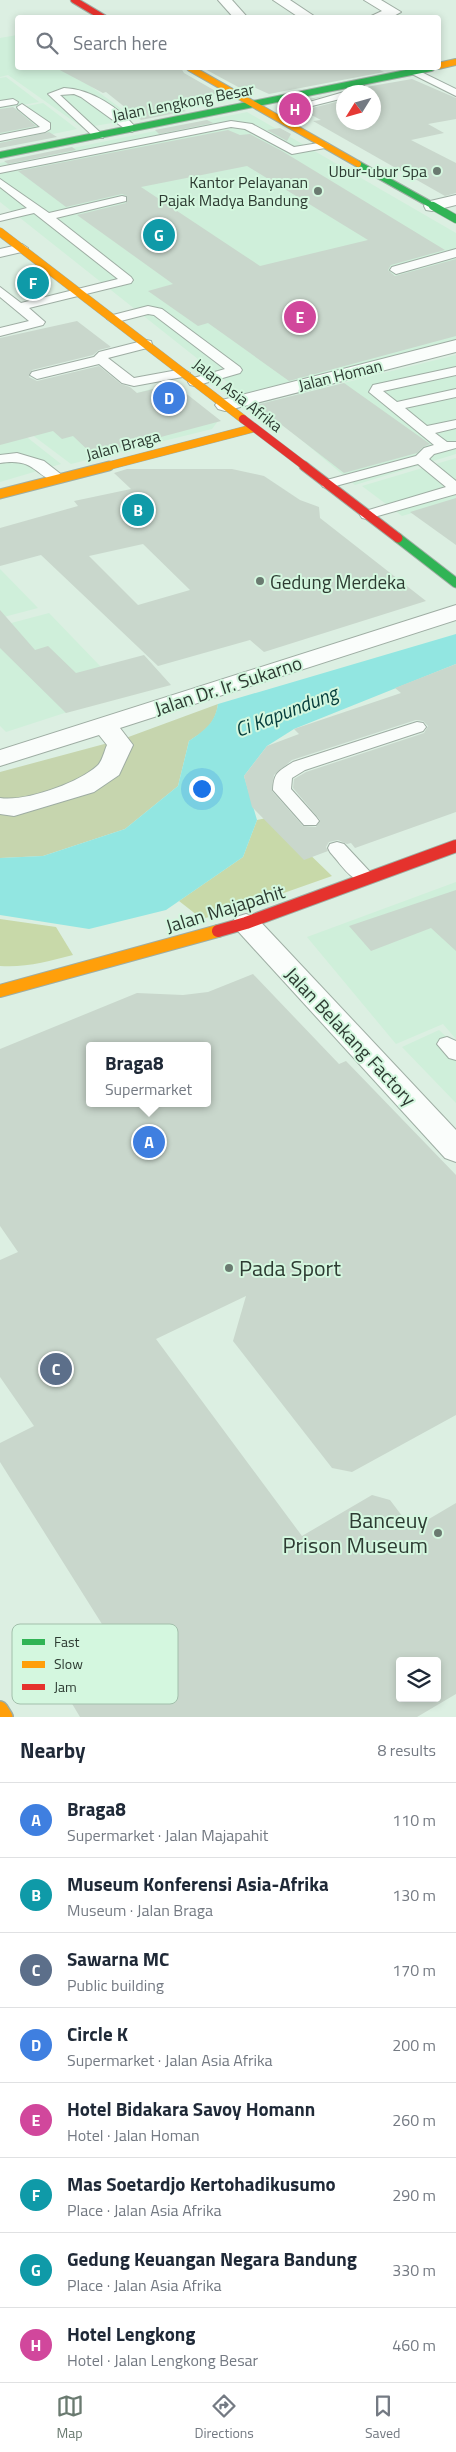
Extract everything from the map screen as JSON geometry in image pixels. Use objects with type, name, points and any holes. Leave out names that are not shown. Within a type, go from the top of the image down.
[{"type":"main road","points":[[74,0],[99,15]]},
{"type":"main road","points":[[441,65],[456,62]]},
{"type":"main road","points":[[193,70],[456,219]]},
{"type":"main road","name":"Jalan Lengkong Besar","points":[[362,85],[407,70]]},
{"type":"main road","name":"Jalan Lengkong Besar","points":[[0,155],[254,105],[336,91]]},
{"type":"main road","name":"Jalan Asia Afrika","points":[[0,232],[456,583]]},
{"type":"main road","name":"Jalan Braga","points":[[0,494],[254,428]]},
{"type":"main road","name":"Jalan Majapahit","points":[[0,990],[246,922],[456,846]]},
{"type":"main road","points":[[0,1709],[5,1717]]},
{"type":"street","points":[[225,0],[239,15]]},
{"type":"street","points":[[280,0],[306,15]]},
{"type":"street","points":[[371,0],[394,12],[384,15]]},
{"type":"street","points":[[432,206],[456,200]]},
{"type":"street","name":"Jalan Homan","points":[[225,405],[456,346]]},
{"type":"street","name":"Jalan Dr. Ir. Sukarno","points":[[0,758],[456,612]]},
{"type":"street","points":[[0,806],[14,808],[85,786],[110,769],[120,745],[104,724]]},
{"type":"street","name":"Jalan Belakang Factory","points":[[246,922],[456,1150]]},
{"type":"lane","points":[[412,70],[456,93]]},
{"type":"lane","points":[[99,136],[53,94],[81,92],[132,129]]},
{"type":"lane","points":[[304,105],[336,97]]},
{"type":"lane","points":[[0,104],[18,104],[46,125],[45,129],[0,138]]},
{"type":"lane","points":[[0,170],[230,124],[248,126],[292,151],[325,145]]},
{"type":"lane","points":[[0,138],[20,151]]},
{"type":"lane","points":[[0,182],[126,280],[19,307]]},
{"type":"lane","points":[[0,218],[42,213],[122,199]]},
{"type":"lane","points":[[0,253],[22,248]]},
{"type":"lane","points":[[396,270],[456,253]]},
{"type":"lane","points":[[0,291],[39,322],[0,332]]},
{"type":"lane","points":[[113,319],[148,310],[158,312],[236,370],[195,382]]},
{"type":"lane","points":[[37,374],[101,359],[101,356],[104,355],[146,344]]},
{"type":"lane","points":[[101,359],[127,380],[134,382],[143,382],[183,373]]},
{"type":"lane","points":[[450,445],[424,431],[376,392],[378,388],[456,371]]},
{"type":"lane","points":[[393,407],[456,393]]},
{"type":"lane","points":[[424,431],[456,424]]},
{"type":"lane","points":[[328,484],[421,459],[429,452],[450,445]]},
{"type":"lane","points":[[0,460],[13,456],[27,458],[39,463],[60,478]]},
{"type":"lane","points":[[421,459],[456,488]]},
{"type":"lane","points":[[367,515],[456,488]]},
{"type":"lane","points":[[310,821],[282,790],[283,776],[299,766],[417,727]]},
{"type":"lane","points":[[337,848],[365,878]]},
{"type":"shaded area","points":[[15,35],[15,70],[69,70],[135,119],[83,128],[8,75],[0,77],[0,38]]},
{"type":"shaded area","points":[[6,77],[39,102],[0,109],[0,78]]},
{"type":"shaded area","points":[[43,103],[77,129],[0,145],[0,111]]},
{"type":"shaded area","points":[[247,112],[456,233],[456,340],[242,394],[0,202],[0,163]]},
{"type":"shaded area","points":[[456,355],[456,454],[355,485],[259,404]]},
{"type":"shaded area","points":[[170,384],[218,421],[212,429],[71,464],[19,425]]},
{"type":"shaded area","points":[[0,416],[61,464],[0,482]]},
{"type":"shaded area","points":[[456,458],[456,500],[402,516],[362,486]]},
{"type":"shaded area","points":[[0,569],[38,608],[0,618]]},
{"type":"shaded area","points":[[49,613],[126,693],[6,732],[0,726],[0,626]]},
{"type":"shaded area","points":[[218,704],[215,717],[209,726],[189,741],[178,786],[125,829],[43,856],[0,858],[0,772],[123,739]]},
{"type":"shaded area","points":[[271,817],[332,876],[244,907],[202,919],[179,901],[243,857],[257,820]]},
{"type":"shaded area","points":[[456,882],[456,1039],[443,1024],[396,1044],[307,937]]},
{"type":"shaded area","points":[[0,919],[56,927],[73,955],[28,965],[0,966]]},
{"type":"shaded area","points":[[439,1030],[456,1046],[456,1103],[402,1047]]},
{"type":"water","name":"Ci Kapundung","points":[[456,634],[456,664],[294,729],[267,746],[244,776],[257,820],[243,857],[166,910],[89,929],[0,915],[0,858],[43,856],[125,829],[178,786],[189,741],[212,721],[218,704]]},
{"type":"building","points":[[60,70],[182,70],[184,73],[219,93],[171,104],[186,111],[141,120],[106,92],[103,93]]},
{"type":"building","points":[[207,70],[380,70],[384,72],[269,94],[251,86],[240,88]]},
{"type":"building","points":[[412,79],[456,98],[456,119],[428,124],[444,133],[411,140],[456,163],[456,193],[445,196],[313,121],[321,120],[288,103],[324,96],[297,104],[304,110],[336,102],[336,130],[381,130],[381,85],[378,85]]},
{"type":"building","points":[[13,107],[36,126],[0,133],[0,109]]},
{"type":"building","points":[[207,120],[213,123],[159,134],[155,130]]},
{"type":"building","points":[[280,128],[291,134],[287,141],[267,130]]},
{"type":"building","points":[[228,130],[240,135],[250,134],[282,151],[445,250],[391,265],[388,270],[395,276],[456,259],[456,336],[289,381],[208,323],[198,326],[148,291],[173,284],[77,215],[126,203],[127,196],[122,194],[66,207],[18,171]],"holes":[[[247,166],[368,240],[260,266],[141,187]]]},
{"type":"building","points":[[49,132],[57,137],[0,148],[0,143]]},
{"type":"building","points":[[72,147],[76,150],[8,164],[4,161]]},
{"type":"building","points":[[77,321],[111,347],[99,350],[93,355],[32,370],[29,377],[37,381],[99,366],[121,384],[130,387],[137,393],[174,384],[221,421],[93,455],[73,436],[62,439],[53,431],[0,445],[0,338]]},
{"type":"building","points":[[344,383],[430,444],[423,447],[417,453],[344,473],[256,405]]},
{"type":"building","points":[[127,469],[232,469],[264,476],[300,500],[319,507],[320,518],[426,601],[264,652],[250,640],[158,666],[41,555],[0,566],[0,528],[78,506],[74,501],[131,489],[114,473]],"holes":[[[143,544],[190,590],[138,605],[89,556]]]},
{"type":"building","points":[[456,498],[456,545],[410,512]]},
{"type":"building","points":[[0,610],[35,650],[48,646],[76,673],[144,655],[171,685],[66,713],[0,648]]},
{"type":"building","points":[[456,664],[456,812],[355,848],[351,843],[347,844],[338,840],[329,842],[326,847],[328,851],[304,860],[252,807],[244,776],[267,746],[299,734],[294,729],[401,693],[395,688]],"holes":[[[416,720],[423,721],[428,726],[424,733],[306,772],[294,779],[293,788],[320,820],[316,827],[303,826],[272,791],[274,775],[292,760]]]},
{"type":"building","points":[[456,890],[456,951],[431,928],[371,951],[349,926]]},
{"type":"building","points":[[253,974],[339,1064],[346,1061],[456,1175],[456,1415],[352,1472],[332,1468],[233,1341],[246,1296],[156,1339],[302,1536],[372,1495],[390,1500],[412,1529],[456,1503],[456,1694],[417,1717],[80,1717],[72,1704],[178,1704],[178,1624],[102,1624],[0,1462],[0,1443],[34,1426],[0,1377],[0,1260],[18,1252],[0,1226],[0,1049],[137,993],[183,995],[208,992]]},
{"type":"traffic: fast","points":[[0,155],[421,70]]},
{"type":"traffic: fast","points":[[358,164],[456,219]]},
{"type":"traffic: fast","points":[[398,538],[456,583]]},
{"type":"traffic: slow","points":[[441,65],[456,62]]},
{"type":"traffic: slow","points":[[194,70],[358,164]]},
{"type":"traffic: slow","points":[[0,232],[243,419]]},
{"type":"traffic: slow","points":[[0,494],[254,428]]},
{"type":"traffic: slow","points":[[0,991],[218,931]]},
{"type":"traffic: slow","points":[[0,1709],[5,1717]]},
{"type":"traffic: jam","points":[[74,0],[99,15]]},
{"type":"traffic: jam","points":[[243,419],[398,538]]},
{"type":"traffic: jam","points":[[218,931],[246,923],[456,846]]},
{"type":"place","name":"Hotel Lengkong","points":[[295,109]]},
{"type":"place","name":"Ubur-ubur Spa","points":[[437,171]]},
{"type":"place","name":"Kantor Pelayanan Pajak Madya Bandung","points":[[318,191]]},
{"type":"place","name":"Gedung Keuangan Negara Bandung","points":[[159,235]]},
{"type":"place","name":"Mas Soetardjo Kertohadikusumo","points":[[33,283]]},
{"type":"place","name":"Hotel Bidakara Savoy Homann","points":[[300,317]]},
{"type":"place","name":"Circle K","points":[[169,398]]},
{"type":"place","name":"Museum Konferensi Asia-Afrika","points":[[138,510]]},
{"type":"place","name":"Gedung Merdeka","points":[[260,581]]},
{"type":"place","name":"Braga8","points":[[149,1142]]},
{"type":"place","name":"Pada Sport","points":[[229,1268]]},
{"type":"place","name":"Sawarna MC","points":[[56,1369]]},
{"type":"place","name":"Banceuy Prison Museum","points":[[438,1533]]}]
